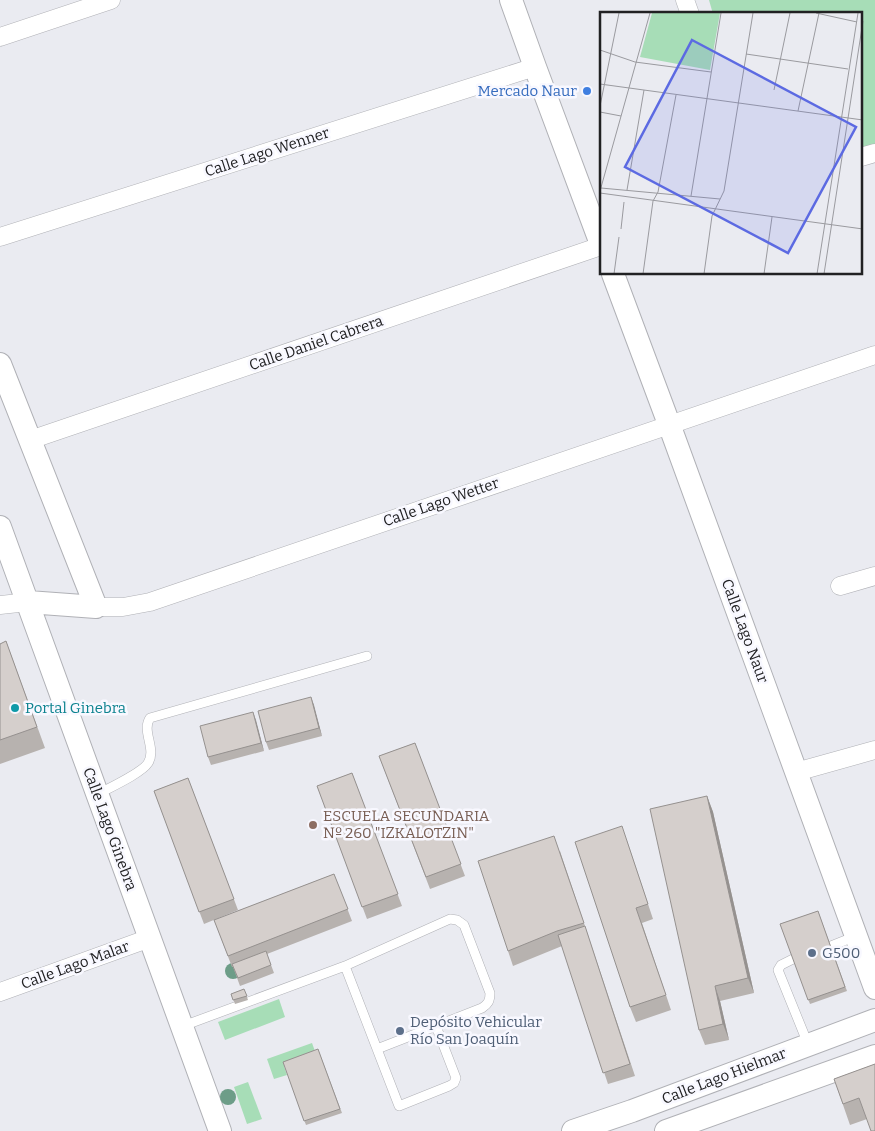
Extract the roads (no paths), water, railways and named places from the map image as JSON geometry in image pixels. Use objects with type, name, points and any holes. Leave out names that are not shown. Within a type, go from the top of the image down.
[{"type":"street","points":[[0,37],[111,0]]},
{"type":"street","points":[[511,0],[600,242]]},
{"type":"street","points":[[685,0],[689,12]]},
{"type":"street","name":"Calle Lago Wenner","points":[[0,238],[535,67]]},
{"type":"street","points":[[862,157],[875,153]]},
{"type":"street","name":"Calle Daniel Cabrera","points":[[30,440],[600,245]]},
{"type":"street","name":"Calle Lago Naur","points":[[613,275],[875,988]]},
{"type":"street","name":"Calle Lago Wetter","points":[[0,605],[28,602],[96,607],[150,602],[875,355]]},
{"type":"street","points":[[0,364],[96,607]]},
{"type":"street","name":"Calle Lago Ginebra","points":[[0,527],[220,1131]]},
{"type":"street","points":[[840,586],[875,576]]},
{"type":"street","points":[[796,772],[875,750]]},
{"type":"street","name":"Calle Lago Malar","points":[[0,992],[150,938]]},
{"type":"street","name":"Calle Lago Hielmar","points":[[573,1131],[632,1111],[875,1020]]},
{"type":"street","name":"Calle Lago Hielmar","points":[[666,1131],[875,1056]]},
{"type":"lane","points":[[98,794],[142,770],[148,764],[152,755],[147,724],[150,718],[367,656]]},
{"type":"lane","points":[[183,1026],[344,966],[450,919],[457,920],[464,925],[490,993],[488,1004],[377,1049]]},
{"type":"lane","points":[[831,946],[857,936]]},
{"type":"lane","points":[[793,960],[781,965],[778,970],[808,1044]]},
{"type":"lane","points":[[344,966],[399,1106],[454,1083],[456,1072],[436,1026]]},
{"type":"place","name":"Mercado Naur","points":[[587,91]]},
{"type":"place","name":"Portal Ginebra","points":[[15,708]]},
{"type":"place","name":"ESCUELA SECUNDARIA Nº 260 \"IZKALOTZIN\"","points":[[313,825]]},
{"type":"place","name":"G500","points":[[812,953]]},
{"type":"place","name":"Depósito Vehicular Río San Joaquín","points":[[400,1031]]}]
